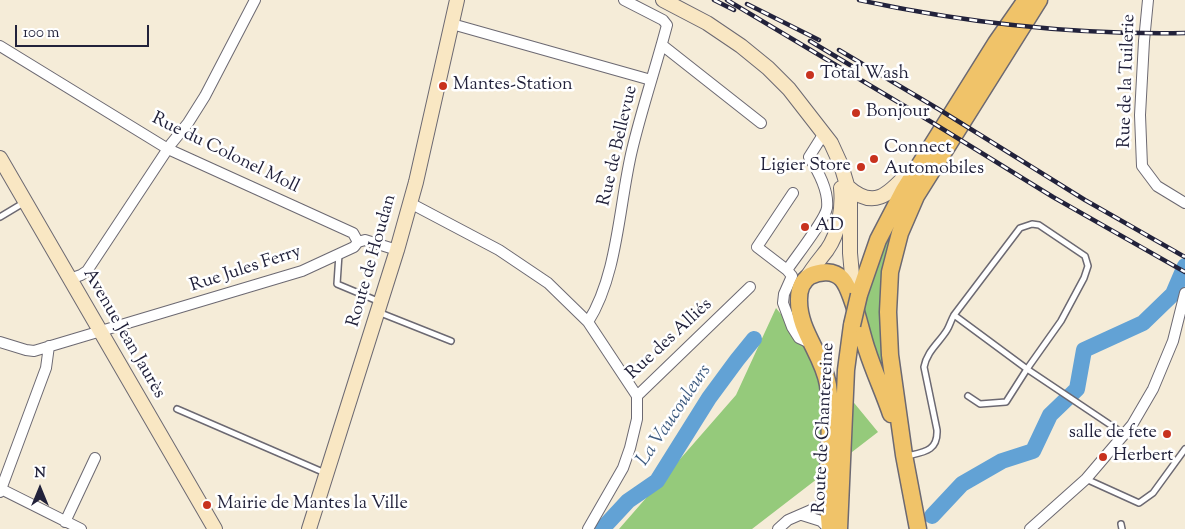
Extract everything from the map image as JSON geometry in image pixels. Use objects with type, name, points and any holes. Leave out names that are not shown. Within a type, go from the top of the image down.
[{"type":"main road","name":"Route de Houdan","points":[[309,529],[397,250],[410,203],[456,0]]},
{"type":"main road","points":[[663,0],[707,23],[741,46],[768,68],[789,89],[841,164],[851,206],[850,237],[857,329]]},
{"type":"main road","name":"Route de Chantereine","points":[[839,529],[847,360],[857,329],[859,295],[878,240],[924,156],[996,43],[1026,0]]},
{"type":"main road","points":[[918,529],[904,456],[890,348],[889,283],[900,233],[916,196],[1039,0]]},
{"type":"main road","points":[[795,275],[832,242],[837,228],[842,202],[840,181],[823,137]]},
{"type":"main road","points":[[848,187],[866,198],[882,197],[891,192],[924,156]]},
{"type":"main road","name":"Avenue Jean Jaurès","points":[[0,158],[215,529]]},
{"type":"main road","points":[[795,275],[826,272],[842,278],[847,288],[857,329],[886,400],[904,456]]},
{"type":"main road","points":[[795,275],[800,290],[800,311],[804,327],[825,371],[830,399],[828,495],[830,529]]},
{"type":"street","points":[[70,279],[87,271],[168,148],[188,124],[205,96],[255,0]]},
{"type":"street","name":"Rue de Bellevue","points":[[588,322],[595,311],[604,287],[632,151],[667,25],[663,20],[624,0]]},
{"type":"street","name":"Rue de la Tuilerie","points":[[1148,0],[1140,115],[1142,166],[1157,186],[1185,203]]},
{"type":"street","points":[[452,24],[651,80]]},
{"type":"street","points":[[662,45],[761,123]]},
{"type":"street","name":"Rue du Colonel Moll","points":[[0,46],[168,148],[353,233],[358,242]]},
{"type":"street","points":[[793,193],[757,247],[795,275],[800,251],[827,208],[825,190],[819,172],[809,157],[823,137]]},
{"type":"street","name":"Rue des Alliés","points":[[410,203],[499,250],[548,283],[588,322],[637,396],[750,287]]},
{"type":"street","points":[[358,242],[365,240],[397,250]]},
{"type":"street","name":"Rue Jules Ferry","points":[[0,342],[34,351],[302,270],[354,247],[358,242]]},
{"type":"street","points":[[1030,529],[1086,479],[1132,425],[1153,389],[1173,341],[1185,292]]},
{"type":"street","points":[[49,346],[46,368],[0,491],[80,529]]},
{"type":"street","points":[[588,529],[623,468],[637,418],[637,396]]},
{"type":"street","points":[[65,522],[95,458]]},
{"type":"street","points":[[778,529],[788,520],[818,507],[828,495]]},
{"type":"street","points":[[802,515],[821,522],[830,529]]},
{"type":"lane","points":[[0,217],[26,202]]},
{"type":"lane","points":[[904,456],[928,451],[934,447],[938,439],[938,430],[924,367],[926,357],[948,329],[954,315],[1020,228],[1032,224],[1040,226],[1085,256],[1088,266],[1084,278],[1061,321],[1006,402],[980,404],[968,396]]},
{"type":"lane","points":[[340,254],[337,284],[379,307],[451,340]]},
{"type":"lane","points":[[954,315],[1027,369],[1124,434]]},
{"type":"lane","points":[[177,409],[327,474]]},
{"type":"lane","points":[[1086,479],[1139,503],[1152,493],[1185,449]]},
{"type":"green space","points":[[896,214],[885,374],[872,344],[864,306],[868,287]]},
{"type":"green space","points":[[776,308],[878,432],[752,529],[619,529],[736,395]]},
{"type":"waterway","name":"La Vaucouleurs","points":[[932,516],[962,484],[1002,461],[1033,451],[1050,415],[1077,389],[1084,350],[1143,323],[1173,294],[1185,266]]},
{"type":"waterway","name":"La Vaucouleurs","points":[[602,529],[628,501],[657,481],[709,398],[754,339]]},
{"type":"railway","points":[[714,0],[734,10]]},
{"type":"railway","points":[[727,0],[1053,197],[1185,272]]},
{"type":"railway","points":[[859,0],[940,15],[1021,26],[1103,32],[1185,33]]},
{"type":"railway","points":[[747,4],[819,40]]},
{"type":"railway","points":[[810,41],[855,68]]},
{"type":"railway","points":[[839,50],[1085,200],[1185,257]]},
{"type":"place","name":"Total Wash","points":[[810,75]]},
{"type":"place","name":"Mantes-Station","points":[[443,86]]},
{"type":"place","name":"Bonjour","points":[[856,113]]},
{"type":"place","name":"Connect Automobiles","points":[[874,159]]},
{"type":"place","name":"Ligier Store","points":[[861,167]]},
{"type":"place","name":"AD","points":[[805,227]]},
{"type":"place","name":"salle de fete","points":[[1167,434]]},
{"type":"place","name":"Herbert","points":[[1103,457]]},
{"type":"place","name":"Mairie de Mantes la Ville","points":[[207,505]]}]
